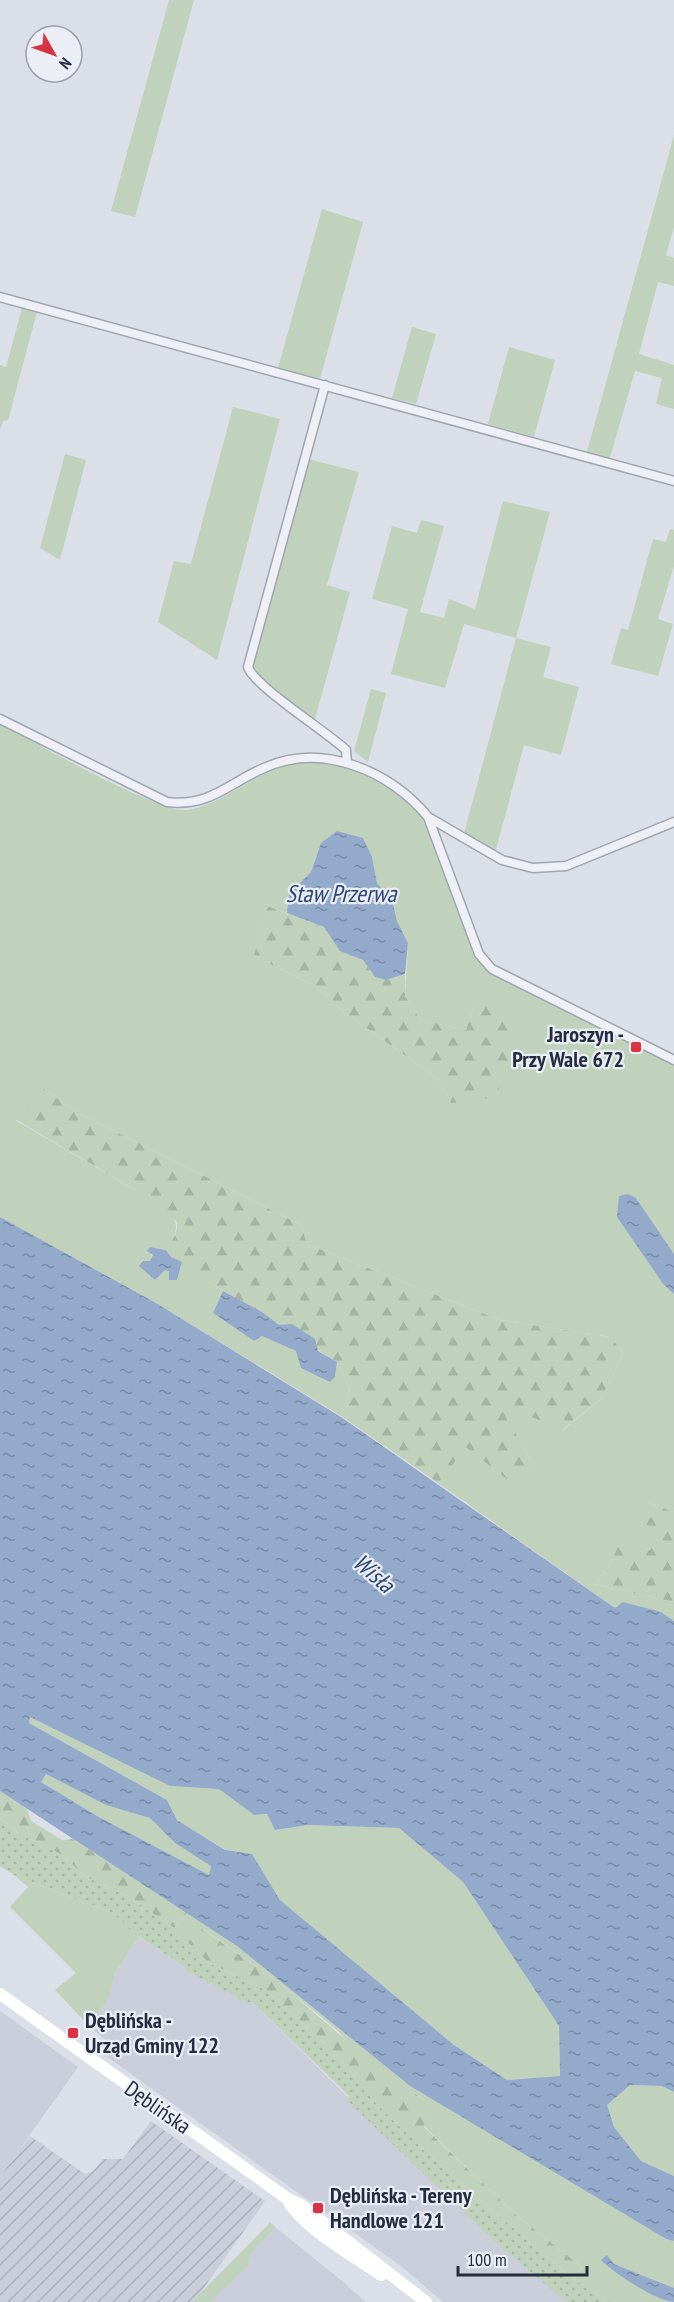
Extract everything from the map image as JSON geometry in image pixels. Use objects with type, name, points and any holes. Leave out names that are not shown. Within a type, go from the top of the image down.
[{"type":"main road","name":"Dęblińska","points":[[0,1994],[288,2199],[301,2205],[426,2302]]},
{"type":"main road","name":"Dęblińska","points":[[288,2199],[297,2213],[390,2282],[413,2302]]},
{"type":"street","points":[[0,297],[674,481]]},
{"type":"street","points":[[325,384],[248,667],[258,683],[339,744],[348,755],[347,763]]},
{"type":"street","points":[[0,719],[166,802],[188,804],[208,798],[262,768],[283,760],[308,758],[347,763],[390,782],[414,800],[428,817],[479,954],[492,969],[674,1060]]},
{"type":"street","points":[[428,817],[502,860],[534,868],[566,866],[674,822]]},
{"type":"shaded area","points":[[139,1937],[186,1968],[186,1971],[235,1996],[240,2002],[252,2002],[488,2236],[568,2302],[443,2302],[401,2266],[103,2054],[110,2044],[88,2025],[107,2003],[115,1973]]},
{"type":"shaded area","points":[[0,2011],[78,2067],[0,2177]]},
{"type":"shaded area","points":[[151,2121],[265,2201],[199,2295],[192,2302],[0,2302],[0,2177],[30,2136],[85,2174],[93,2171],[103,2159],[123,2159]]},
{"type":"shaded area","points":[[270,2223],[341,2280],[366,2302],[192,2302]]},
{"type":"green space","points":[[169,0],[194,0],[135,217],[111,211]]},
{"type":"green space","points":[[674,135],[674,227],[666,255],[674,258],[674,286],[658,282],[639,354],[674,365],[674,409],[656,404],[662,378],[635,371],[610,458],[587,452]]},
{"type":"green space","points":[[322,209],[363,222],[320,379],[278,368]]},
{"type":"green space","points":[[22,308],[37,312],[8,420],[3,421],[0,430],[0,365],[6,367]]},
{"type":"green space","points":[[412,327],[436,334],[416,404],[392,398]]},
{"type":"green space","points":[[509,347],[555,360],[534,437],[488,424]]},
{"type":"green space","points":[[233,407],[280,419],[217,660],[158,622],[174,561],[191,564]]},
{"type":"green space","points":[[65,454],[86,460],[60,560],[40,548]]},
{"type":"green space","points":[[308,459],[359,472],[327,585],[350,592],[315,719],[257,677],[252,662]]},
{"type":"green space","points":[[503,501],[550,512],[516,638],[464,624],[445,688],[391,674],[408,609],[372,599],[392,526],[417,533],[421,520],[444,526],[420,612],[444,618],[449,599],[475,609]]},
{"type":"green space","points":[[670,529],[674,530],[674,566],[658,619],[673,624],[658,676],[611,664],[621,628],[628,630],[653,539],[666,542]]},
{"type":"green space","points":[[516,638],[551,647],[543,677],[579,687],[561,755],[524,745],[495,853],[464,834]]},
{"type":"green space","points":[[371,689],[386,693],[368,762],[354,751]]},
{"type":"green space","points":[[0,724],[122,788],[148,800],[185,810],[206,805],[272,770],[292,764],[313,762],[333,764],[373,778],[392,790],[422,817],[476,956],[483,967],[494,975],[674,1065],[674,1254],[636,1198],[664,1285],[674,1294],[674,1512],[646,1502],[662,1536],[651,1550],[621,1540],[611,1563],[595,1584],[674,1602],[674,1621],[661,1612],[615,1608],[438,1483],[466,1446],[517,1486],[532,1463],[498,1402],[563,1430],[601,1399],[623,1354],[611,1337],[500,1320],[307,1244],[301,1225],[75,1111],[44,1089],[15,1120],[135,1190],[144,1199],[174,1219],[176,1226],[174,1236],[166,1250],[150,1247],[155,1279],[164,1270],[169,1270],[177,1280],[182,1262],[223,1291],[213,1313],[254,1341],[262,1336],[296,1351],[335,1377],[337,1362],[350,1390],[341,1416],[156,1303],[0,1217]],"holes":[[[321,843],[372,857],[377,883],[392,900],[397,921],[408,943],[405,996],[421,1020],[466,1030],[476,1001],[451,1103],[438,1079],[340,1009],[318,988],[254,956],[267,907],[287,913],[289,894],[311,872]]]},
{"type":"green space","points":[[267,906],[324,927],[340,950],[363,960],[375,977],[386,980],[405,974],[405,996],[421,1020],[466,1030],[476,1001],[523,1020],[496,1097],[451,1103],[438,1079],[340,1009],[318,988],[254,956]]},
{"type":"green space","points":[[44,1089],[75,1111],[301,1225],[307,1244],[500,1320],[611,1337],[623,1354],[601,1399],[562,1430],[499,1403],[532,1463],[517,1487],[466,1447],[438,1483],[341,1416],[350,1390],[337,1362],[170,1257],[166,1250],[177,1228],[173,1218],[153,1208],[135,1190],[15,1119]]},
{"type":"green space","points":[[646,1502],[674,1512],[674,1602],[595,1584],[611,1563],[621,1539],[650,1550],[662,1536],[635,1516]]},
{"type":"green space","points":[[30,1716],[170,1786],[219,1789],[254,1815],[267,1814],[275,1830],[308,1825],[399,1828],[463,1882],[559,2026],[560,2077],[507,2080],[454,2045],[280,1900],[252,1855],[226,1850],[177,1820],[167,1800],[29,1723]]},
{"type":"green space","points":[[46,1774],[106,1805],[150,1818],[175,1843],[212,1866],[209,1875],[97,1816],[40,1782]]},
{"type":"green space","points":[[0,1791],[27,1809],[31,1821],[62,1840],[73,1839],[187,1913],[174,1928],[128,1896],[84,1876],[64,1856],[17,1832],[0,1818]]},
{"type":"green space","points":[[0,1818],[17,1832],[64,1856],[84,1876],[128,1896],[174,1928],[209,1963],[264,1989],[335,2052],[378,2106],[441,2166],[574,2280],[609,2302],[568,2302],[488,2236],[346,2099],[349,2096],[252,2002],[240,2002],[235,1996],[186,1971],[186,1968],[135,1934],[113,1913],[14,1875],[0,1866]]},
{"type":"green space","points":[[14,1875],[113,1913],[139,1937],[115,1973],[107,2003],[88,2025],[55,1990],[76,1973],[10,1907],[28,1887]]},
{"type":"green space","points":[[187,1913],[237,1946],[410,2086],[666,2239],[674,2241],[674,2288],[614,2264],[607,2256],[609,2268],[668,2302],[609,2302],[574,2280],[582,2267],[515,2214],[424,2126],[425,2100],[368,2060],[338,2031],[276,1980],[203,1929],[187,1943],[174,1928]]},
{"type":"green space","points":[[202,1929],[276,1980],[382,2071],[426,2101],[424,2127],[515,2214],[582,2267],[574,2280],[441,2166],[378,2106],[335,2052],[264,1989],[209,1963],[187,1943]]},
{"type":"green space","points":[[630,2085],[662,2086],[674,2092],[674,2176],[641,2161],[614,2127],[606,2105]]},
{"type":"green space","points":[[270,2223],[275,2227],[251,2253],[248,2265],[210,2302],[192,2302]]},
{"type":"water","name":"Staw Przerwa","points":[[337,831],[363,838],[372,857],[377,883],[392,900],[397,921],[408,943],[405,974],[386,980],[375,977],[363,960],[340,951],[324,927],[287,913],[289,894],[311,872],[321,843]]},
{"type":"water","points":[[628,1194],[636,1198],[674,1254],[674,1294],[664,1285],[617,1217],[619,1196]]},
{"type":"water","name":"Wisła","points":[[0,1217],[156,1303],[341,1417],[615,1608],[623,1602],[661,1612],[674,1621],[674,2092],[662,2086],[630,2085],[607,2105],[614,2127],[641,2161],[674,2176],[674,2241],[666,2239],[410,2086],[237,1946],[0,1791]],"holes":[[[30,1717],[170,1786],[219,1789],[254,1815],[267,1814],[275,1830],[308,1825],[399,1828],[463,1882],[559,2026],[560,2076],[507,2080],[454,2045],[280,1900],[252,1854],[225,1850],[177,1820],[167,1800],[29,1723]],[[46,1774],[106,1805],[150,1818],[175,1843],[211,1866],[209,1875],[97,1816],[41,1782]]]},
{"type":"water","points":[[150,1247],[166,1250],[171,1257],[182,1262],[177,1280],[169,1280],[169,1271],[165,1270],[155,1280],[139,1266],[143,1261],[150,1261],[153,1255],[147,1251]]},
{"type":"water","points":[[223,1291],[262,1312],[279,1325],[292,1324],[315,1339],[318,1351],[337,1362],[335,1377],[330,1382],[301,1368],[296,1351],[262,1336],[254,1341],[213,1313]]},
{"type":"water","points":[[607,2255],[614,2264],[674,2288],[674,2302],[647,2292],[615,2272],[601,2260]]},
{"type":"place","name":"Jaroszyn - Przy Wale 672","points":[[636,1047]]},
{"type":"place","name":"Dęblińska - Urząd Gminy 122","points":[[73,2033]]},
{"type":"place","name":"Dęblińska - Tereny Handlowe 121","points":[[318,2208]]}]
